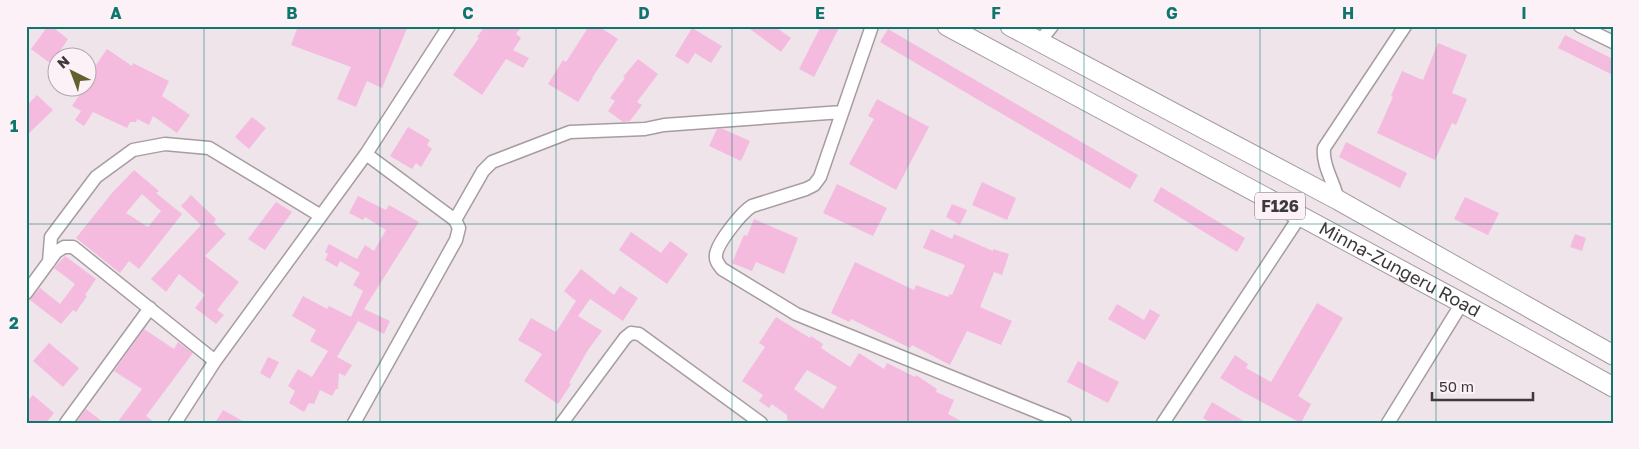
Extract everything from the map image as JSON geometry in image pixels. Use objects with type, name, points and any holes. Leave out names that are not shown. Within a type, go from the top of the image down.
[{"type":"main road","name":"Minna-Zungeru Road","points":[[947,26],[1462,303],[1613,387]]},
{"type":"main road","name":"Minna-Zungeru Road","points":[[1010,26],[1338,200],[1613,355]]},
{"type":"street","points":[[175,423],[215,361],[366,154],[449,26]]},
{"type":"street","points":[[872,26],[820,177],[814,185],[744,210],[717,249],[716,257],[718,264],[722,269],[796,314],[1065,423]]},
{"type":"street","points":[[1040,41],[1052,26]]},
{"type":"street","points":[[1338,200],[1335,186],[1322,158],[1324,148],[1405,26]]},
{"type":"street","points":[[1580,26],[1613,42]]},
{"type":"street","points":[[455,220],[483,171],[492,162],[570,132],[645,129],[664,125],[842,112]]},
{"type":"street","points":[[49,262],[51,237],[96,176],[133,150],[165,144],[209,148],[321,216]]},
{"type":"street","points":[[354,423],[456,240],[458,228],[455,220],[366,154]]},
{"type":"street","points":[[1163,423],[1300,216]]},
{"type":"street","points":[[26,293],[56,252],[64,247],[74,247],[215,361]]},
{"type":"street","points":[[1388,423],[1462,303]]},
{"type":"street","points":[[66,423],[150,308]]},
{"type":"street","points":[[562,423],[625,338],[632,333],[639,334],[747,419],[761,423]]},
{"type":"building","points":[[48,26],[51,26],[68,39],[62,48],[48,48],[48,62],[31,49]]},
{"type":"building","points":[[298,26],[408,26],[382,88],[367,81],[356,107],[337,99],[351,67],[291,45]]},
{"type":"building","points":[[485,26],[522,26],[516,34],[521,38],[513,50],[529,58],[523,68],[506,59],[482,95],[453,75],[479,38],[477,37]]},
{"type":"building","points":[[589,26],[598,26],[618,39],[578,102],[548,84],[563,60],[566,62]]},
{"type":"building","points":[[746,26],[774,26],[791,38],[781,52]]},
{"type":"building","points":[[821,26],[840,26],[814,77],[799,69]]},
{"type":"building","points":[[692,28],[722,46],[711,63],[695,53],[688,64],[675,56]]},
{"type":"building","points":[[888,29],[1138,175],[1130,189],[880,42]]},
{"type":"building","points":[[1565,35],[1613,59],[1613,75],[1558,48]]},
{"type":"building","points":[[1438,43],[1467,55],[1452,93],[1467,99],[1456,125],[1452,123],[1435,160],[1377,133],[1402,71],[1423,80]]},
{"type":"building","points":[[107,49],[132,66],[133,63],[169,81],[162,96],[190,115],[177,133],[153,116],[149,125],[137,119],[136,122],[130,122],[127,128],[93,112],[84,126],[75,120],[81,111],[72,106],[77,98],[98,98],[98,62]]},
{"type":"building","points":[[638,59],[658,74],[637,102],[642,105],[630,121],[623,122],[608,111],[615,101],[610,98],[625,78],[623,77]]},
{"type":"building","points":[[37,95],[53,110],[26,136],[26,106]]},
{"type":"building","points":[[877,99],[929,127],[896,190],[849,164],[874,119],[868,116]]},
{"type":"building","points":[[252,117],[266,128],[249,149],[235,137]]},
{"type":"building","points":[[408,127],[430,140],[427,145],[432,149],[421,167],[416,163],[412,169],[390,156]]},
{"type":"building","points":[[717,129],[723,129],[750,141],[741,161],[709,146]]},
{"type":"building","points":[[1346,142],[1407,173],[1400,188],[1339,157]]},
{"type":"building","points":[[134,170],[159,191],[156,193],[182,214],[139,269],[129,261],[120,273],[76,238],[112,193]],"holes":[[[142,194],[161,211],[148,227],[126,213]]]},
{"type":"building","points":[[982,182],[1016,198],[1007,220],[972,205]]},
{"type":"building","points":[[837,184],[887,208],[873,236],[823,213]]},
{"type":"building","points":[[1161,187],[1245,238],[1237,252],[1153,201]]},
{"type":"building","points":[[191,195],[216,219],[214,223],[226,234],[205,256],[239,282],[217,310],[224,315],[216,324],[195,308],[205,295],[179,274],[166,292],[151,279],[201,225],[181,206]]},
{"type":"building","points":[[358,196],[386,210],[389,205],[419,222],[364,309],[390,321],[384,334],[358,321],[337,357],[352,365],[345,376],[339,373],[338,389],[336,389],[332,396],[320,390],[314,404],[309,403],[304,412],[289,403],[295,391],[288,386],[298,369],[312,377],[328,351],[310,341],[316,330],[292,316],[303,296],[327,309],[329,306],[351,317],[363,291],[353,285],[360,273],[340,261],[337,267],[325,260],[328,254],[325,252],[329,244],[357,259],[365,245],[374,251],[386,230],[365,217],[363,220],[349,213]]},
{"type":"building","points":[[1465,197],[1499,213],[1488,235],[1454,219]]},
{"type":"building","points":[[276,202],[292,212],[265,250],[248,239]]},
{"type":"building","points":[[952,204],[967,210],[960,225],[946,217]]},
{"type":"building","points":[[754,219],[798,238],[784,274],[756,262],[752,271],[732,263],[744,235],[747,236]]},
{"type":"building","points":[[931,229],[952,239],[954,234],[993,251],[993,249],[1009,254],[1002,275],[994,272],[980,307],[1012,321],[1001,345],[967,331],[950,365],[912,345],[910,348],[851,319],[849,322],[831,313],[855,262],[914,290],[916,285],[948,297],[950,294],[952,295],[965,265],[923,248]]},
{"type":"building","points":[[631,232],[661,253],[670,241],[688,254],[667,284],[619,250]]},
{"type":"building","points":[[1575,234],[1586,238],[1582,251],[1570,247]]},
{"type":"building","points":[[65,256],[96,279],[76,312],[73,310],[61,324],[30,300],[40,288],[60,304],[75,284],[54,268]]},
{"type":"building","points":[[581,269],[614,295],[620,286],[638,298],[623,321],[590,299],[578,316],[602,331],[588,350],[569,383],[571,384],[558,404],[524,381],[542,354],[518,340],[531,318],[556,332],[576,301],[564,291]]},
{"type":"building","points":[[1317,303],[1343,318],[1298,396],[1311,404],[1301,423],[1220,378],[1235,355],[1248,364],[1246,368],[1271,382]]},
{"type":"building","points":[[1117,304],[1144,320],[1150,309],[1160,315],[1145,340],[1108,319]]},
{"type":"building","points":[[776,317],[823,344],[821,348],[850,367],[859,353],[884,369],[887,363],[915,377],[916,375],[937,389],[936,392],[954,400],[948,414],[965,423],[791,423],[787,420],[787,415],[772,404],[769,408],[759,401],[763,395],[742,381],[765,347],[759,343]],"holes":[[[807,370],[837,387],[823,409],[794,389]]]},
{"type":"building","points":[[144,329],[174,349],[178,342],[193,353],[146,416],[155,423],[117,423],[142,389],[114,371]]},
{"type":"building","points":[[49,343],[79,368],[63,387],[33,361]]},
{"type":"building","points":[[268,357],[279,362],[270,379],[260,373]]},
{"type":"building","points":[[1078,361],[1119,382],[1108,403],[1067,382]]},
{"type":"building","points":[[33,395],[54,413],[46,423],[26,423],[26,402]]},
{"type":"building","points":[[1212,402],[1247,423],[1211,423],[1203,418]]},
{"type":"building","points":[[86,409],[104,423],[76,423]]},
{"type":"building","points":[[223,410],[246,423],[215,423]]}]
